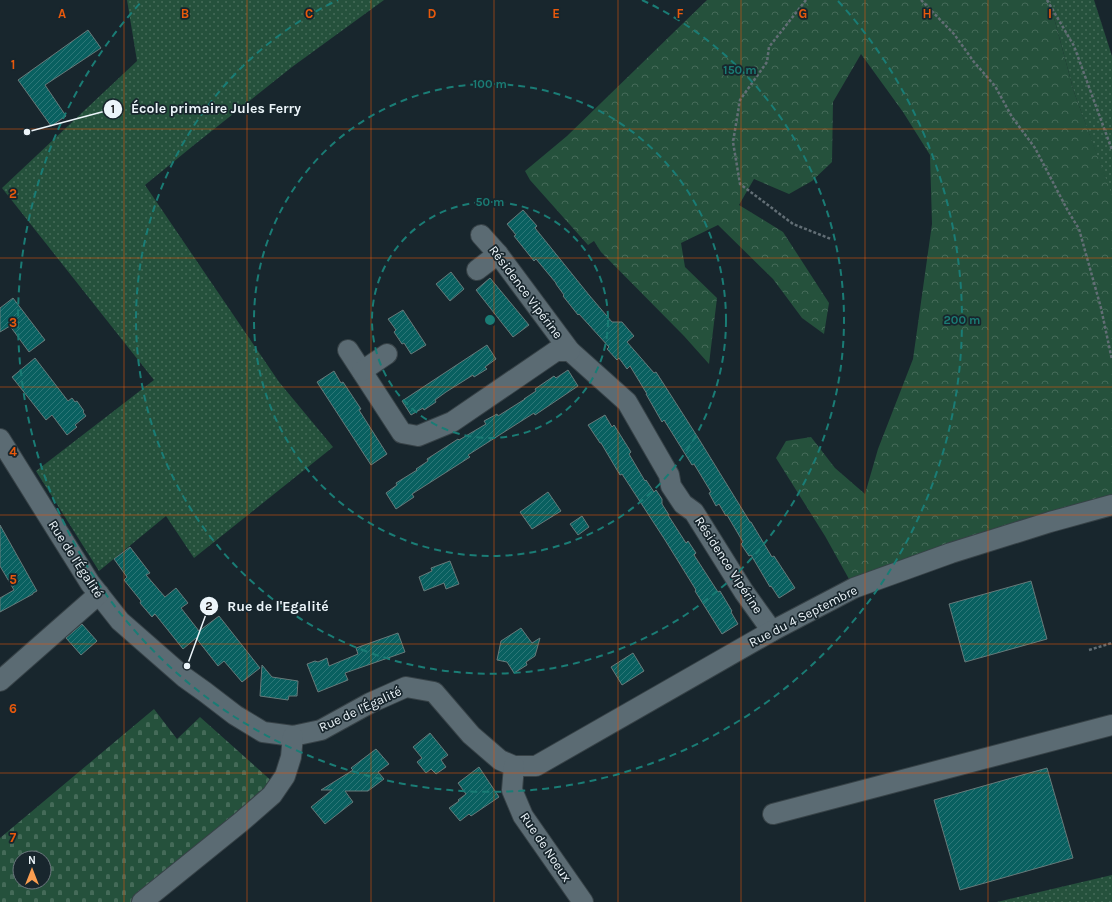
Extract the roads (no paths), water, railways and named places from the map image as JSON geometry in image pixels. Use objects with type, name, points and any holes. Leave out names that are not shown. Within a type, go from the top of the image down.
[{"type":"street","name":"Résidence Vipérine","points":[[481,235],[498,254],[570,351],[627,402],[669,475],[671,486],[683,504],[694,512],[744,592],[772,631]]},
{"type":"street","points":[[477,270],[498,254]]},
{"type":"street","name":"Résidence Vipérine","points":[[348,350],[402,433],[418,436],[452,422],[556,350],[570,351]]},
{"type":"street","points":[[362,371],[387,354]]},
{"type":"street","name":"Rue de l'Égalité","points":[[0,440],[90,583],[120,621],[158,656],[234,715],[263,732],[293,736],[321,730],[370,703],[406,687],[434,692],[471,734],[500,760],[514,766]]},
{"type":"street","name":"Rue du 4 Septembre","points":[[514,766],[536,766],[772,631],[854,588],[951,553],[1050,522],[1112,505]]},
{"type":"street","points":[[0,681],[98,594]]},
{"type":"street","points":[[773,814],[1112,725]]},
{"type":"street","points":[[142,902],[272,795],[285,776],[291,757],[293,736]]},
{"type":"street","name":"Rue de Noeux","points":[[514,766],[512,790],[523,816],[583,902]]},
{"type":"place","name":"École primaire Jules Ferry","points":[[27,132]]},
{"type":"place","name":"Rue de l'Egalité","points":[[187,666]]}]
